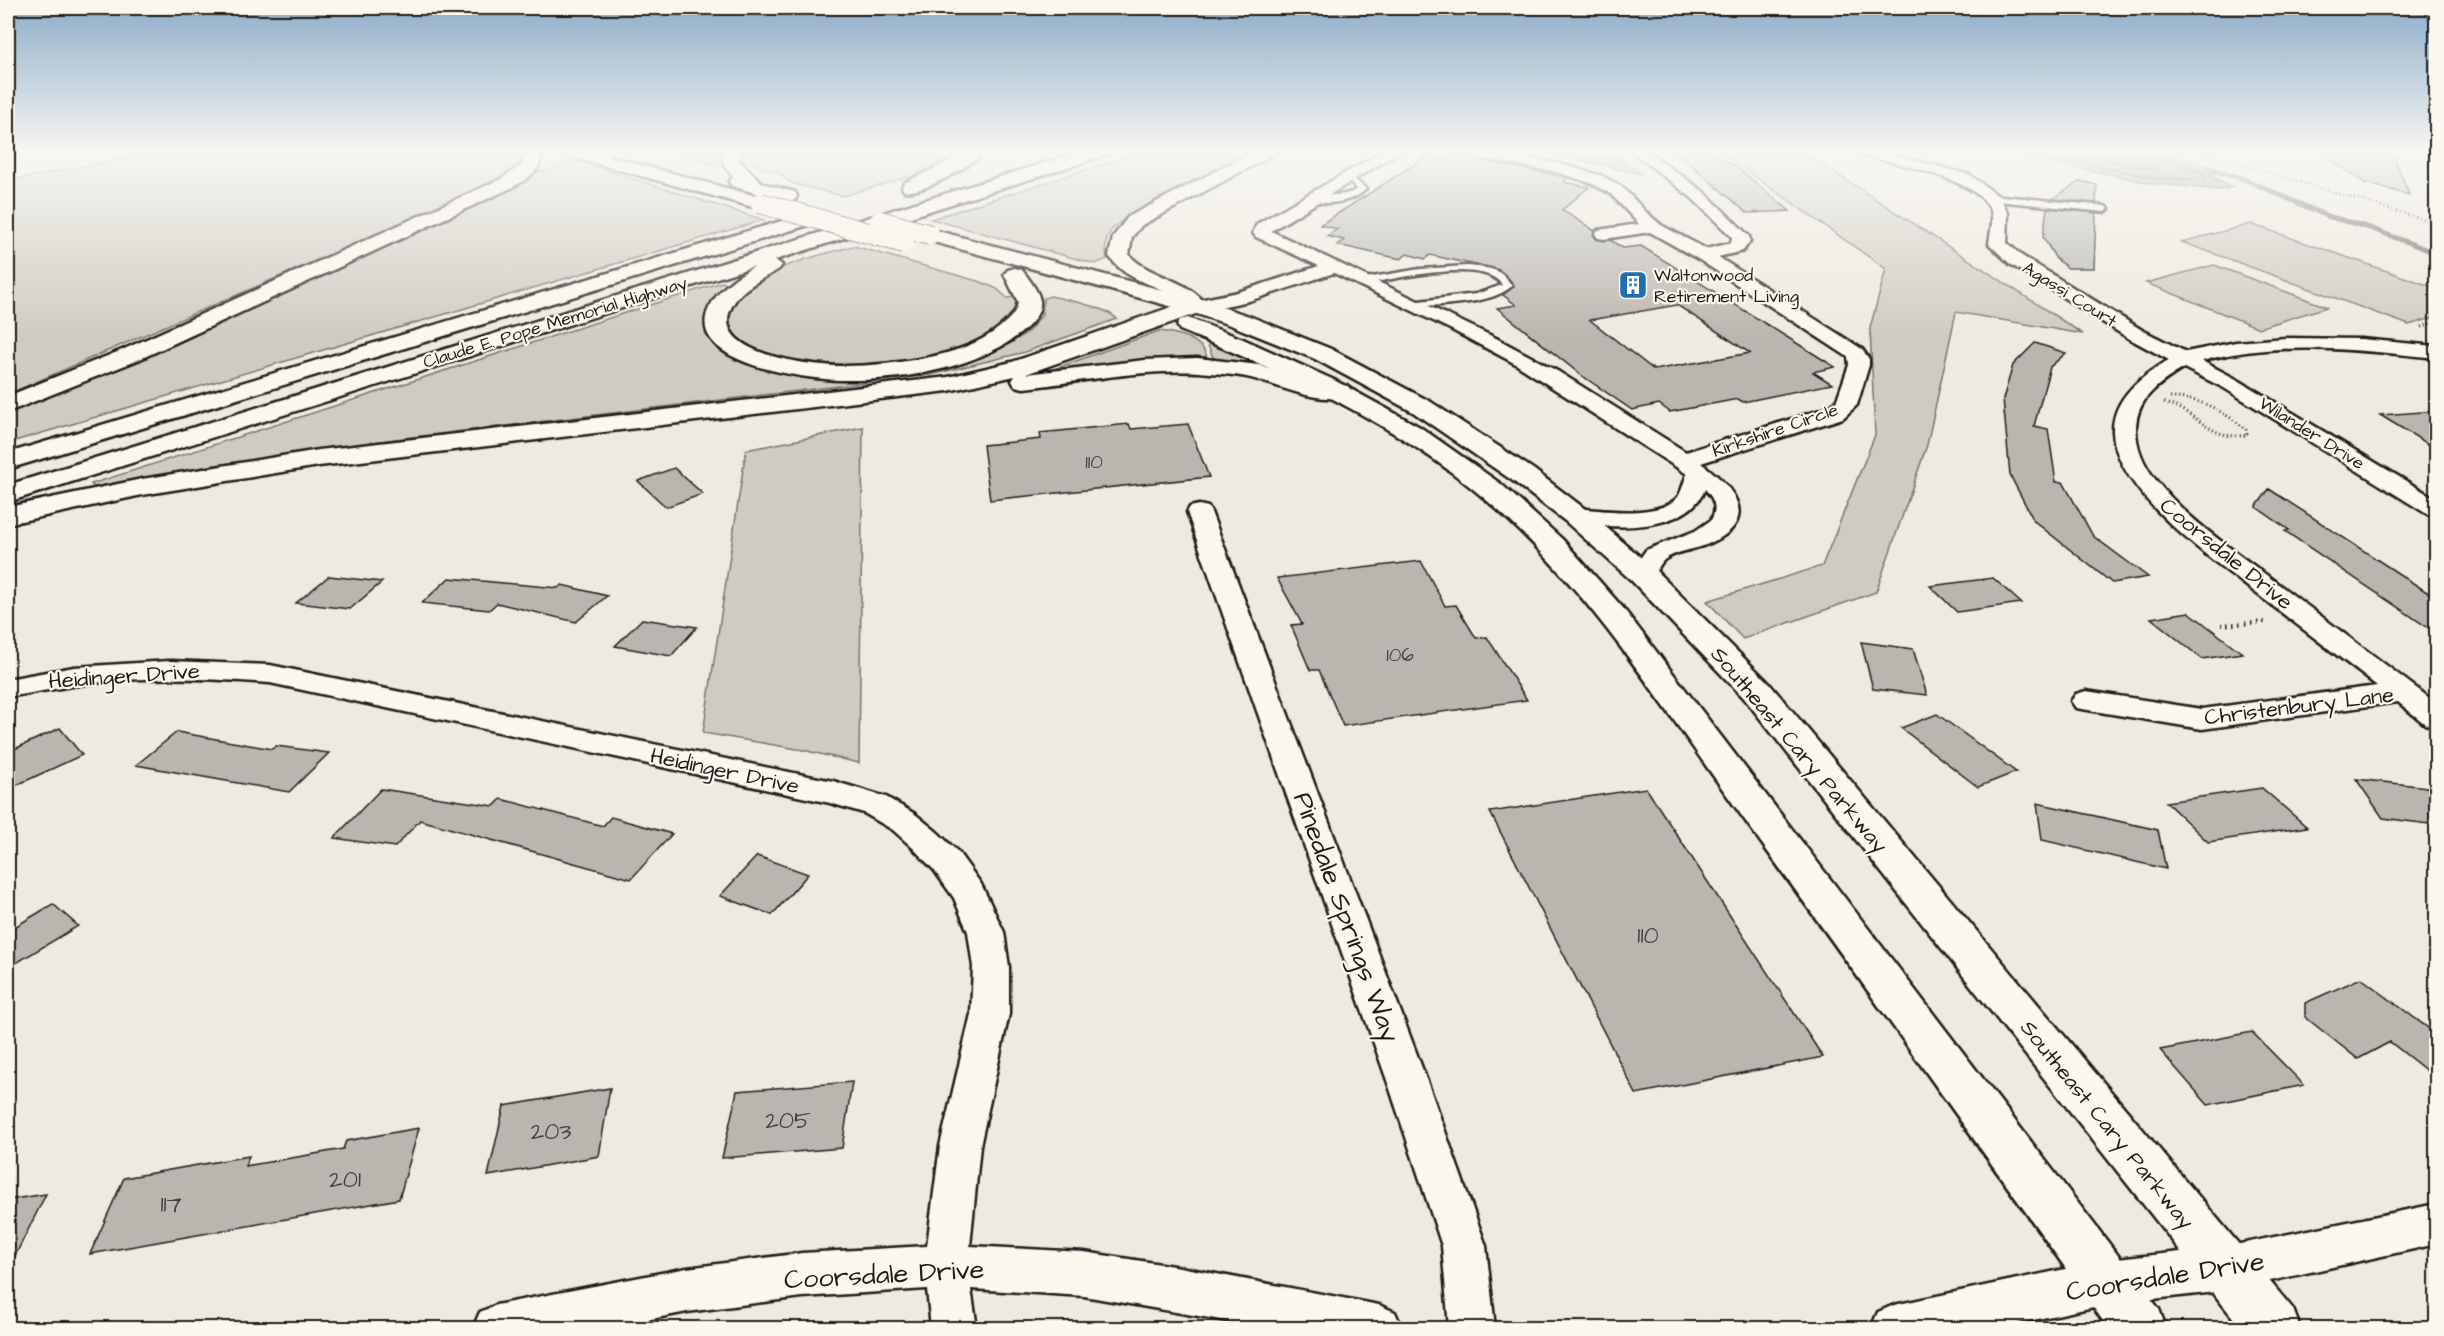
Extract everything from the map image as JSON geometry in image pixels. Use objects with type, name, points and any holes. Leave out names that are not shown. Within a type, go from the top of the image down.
[{"type":"main road","points":[[8,405],[130,354],[442,212]]},
{"type":"main road","name":"Southeast Cary Parkway","points":[[810,212],[904,243],[1168,317],[1271,358],[1339,391],[1418,437],[1499,496],[1564,558],[1612,615],[2108,1282],[2140,1329]]},
{"type":"main road","name":"Claude E. Pope Memorial Highway","points":[[8,461],[828,212]]},
{"type":"main road","name":"Southeast Cary Parkway","points":[[848,212],[1196,306],[1302,345],[1391,388],[1471,438],[1575,515],[1642,574],[1756,690],[2274,1329]]},
{"type":"main road","name":"Claude E. Pope Memorial Highway","points":[[8,494],[904,212]]},
{"type":"main road","points":[[8,516],[152,485],[319,458],[549,433],[948,384],[1019,368],[1196,306],[1193,300],[1186,295],[1140,274],[1119,256],[1119,244],[1123,233],[1135,221],[1151,212]]},
{"type":"main road","points":[[810,242],[737,287],[724,300],[717,324],[721,337],[734,350],[775,365],[821,372],[867,372],[906,368],[953,358],[987,346],[1012,331],[1026,314],[1029,303],[1027,294],[1015,274]]},
{"type":"main road","points":[[948,384],[980,387],[1133,368],[1197,365],[1259,372],[1301,386],[1339,391]]},
{"type":"street","name":"Kirkshire Circle","points":[[1291,212],[1263,228],[1262,233],[1415,303],[1521,359],[1691,467],[1719,488],[1727,504],[1724,519],[1713,532],[1662,551],[1647,565],[1642,574]]},
{"type":"street","name":"Kirkshire Circle","points":[[1637,212],[1653,227],[1704,255],[1855,353],[1859,359],[1846,405],[1835,413],[1691,467]]},
{"type":"street","points":[[1704,255],[1737,247],[1741,241],[1740,236],[1716,212]]},
{"type":"street","name":"Agassi Court","points":[[2000,212],[1998,244],[2016,260],[2135,334],[2186,359]]},
{"type":"street","points":[[1604,234],[1653,227]]},
{"type":"street","points":[[1196,306],[1216,291],[1314,256]]},
{"type":"street","points":[[1196,306],[1242,297],[1335,267]]},
{"type":"street","name":"Coorsdale Drive","points":[[2436,352],[2367,346],[2294,344],[2235,348],[2186,359],[2151,380],[2136,394],[2127,409],[2126,443],[2134,463],[2153,491],[2205,541],[2436,717]]},
{"type":"street","name":"Wilander Drive","points":[[2186,359],[2436,509]]},
{"type":"street","name":"Kirkshire Circle","points":[[1575,515],[1639,517],[1673,512],[1686,503],[1691,467]]},
{"type":"street","name":"Pinedale Springs Way","points":[[1199,512],[1410,1089],[1464,1246],[1472,1329]]},
{"type":"street","name":"Heidinger Drive","points":[[8,688],[76,676],[154,668],[270,674],[833,792],[875,805],[904,822],[946,861],[969,893],[986,932],[991,967],[990,1014],[960,1146],[946,1266],[954,1329]]},
{"type":"street","name":"Christenbury Lane","points":[[2086,701],[2202,719],[2405,692]]},
{"type":"street","name":"Coorsdale Drive","points":[[1894,1329],[2108,1282],[2225,1269],[2436,1224]]},
{"type":"street","name":"Coorsdale Drive","points":[[496,1329],[687,1290],[802,1275],[946,1266],[1084,1274],[1180,1289],[1379,1329]]},
{"type":"lane","points":[[1366,280],[1463,267],[1483,268],[1501,275],[1507,281],[1507,286],[1499,292],[1415,303]]},
{"type":"path","points":[[2399,212],[2436,223]]},
{"type":"path","points":[[2165,398],[2196,400],[2218,408],[2246,429],[2247,435],[2235,438],[2213,433],[2190,413],[2163,402],[2165,398]]},
{"type":"shaded area","points":[[8,212],[428,212],[8,394]]},
{"type":"shaded area","points":[[450,212],[740,212],[764,220],[8,443],[8,411],[134,358]]},
{"type":"shaded area","points":[[952,212],[1134,212],[1110,232],[1107,238],[1107,259],[1095,264],[931,219]]},
{"type":"shaded area","points":[[1806,212],[1896,212],[2083,334],[1956,312],[1927,445],[1876,592],[1743,639],[1707,601],[1822,566],[1875,435],[1870,328],[1886,269]]},
{"type":"shaded area","points":[[2251,224],[2436,288],[2436,317],[2409,325],[2182,242]]},
{"type":"shaded area","points":[[854,246],[981,282],[997,289],[1007,298],[1015,297],[1013,313],[1002,326],[971,346],[911,362],[876,366],[808,365],[779,359],[755,351],[735,335],[730,321],[734,305],[744,291],[760,279],[799,261]]},
{"type":"shaded area","points":[[2214,265],[2327,307],[2259,328],[2146,283]]},
{"type":"shaded area","points":[[722,282],[729,285],[713,299],[705,324],[705,332],[718,346],[741,362],[777,372],[827,378],[931,371],[990,354],[1029,331],[1042,315],[1044,298],[1051,296],[1105,311],[1117,319],[1025,352],[931,375],[387,440],[209,466],[95,488],[91,484]]},
{"type":"shaded area","points":[[1159,331],[1181,335],[1195,341],[1207,358],[1051,370]]},
{"type":"shaded area","points":[[1198,339],[1267,366],[1218,361],[1213,357],[1207,343]]},
{"type":"shaded area","points":[[863,427],[859,763],[803,750],[703,733],[746,450]]},
{"type":"building","name":"Waltonwood Retirement Living","points":[[1340,212],[1566,212],[1595,231],[1593,234],[1596,239],[1610,240],[1623,248],[1641,246],[1835,367],[1813,372],[1832,384],[1743,402],[1738,399],[1670,412],[1659,404],[1632,410],[1581,375],[1497,308],[1516,305],[1503,295],[1514,286],[1499,270],[1430,255],[1425,259],[1407,254],[1401,259],[1337,245],[1344,240],[1327,236],[1337,229],[1320,225]],"holes":[[[1677,305],[1750,353],[1654,370],[1590,320]]]},
{"type":"building","points":[[2046,212],[2096,213],[2094,268],[2068,268],[2056,259],[2043,237]]},
{"type":"building","points":[[2035,343],[2066,353],[2050,367],[2034,426],[2048,429],[2056,482],[2063,482],[2093,536],[2148,577],[2112,583],[2034,521],[2010,475],[2003,399],[2013,365]]},
{"type":"building","points":[[2436,411],[2436,449],[2380,415]]},
{"type":"building","points":[[1129,424],[1131,429],[1188,424],[1209,477],[990,500],[983,445],[1041,439],[1040,433]]},
{"type":"building","points":[[674,468],[703,494],[666,507],[638,481]]},
{"type":"building","points":[[2269,489],[2436,598],[2436,633],[2285,531],[2289,530],[2256,507]]},
{"type":"building","points":[[1421,561],[1445,606],[1456,605],[1476,638],[1487,637],[1527,700],[1343,726],[1319,670],[1310,670],[1291,625],[1302,624],[1277,578]]},
{"type":"building","points":[[329,576],[382,582],[350,609],[296,603]]},
{"type":"building","points":[[449,578],[558,588],[562,585],[607,596],[576,622],[497,603],[489,610],[422,603]]},
{"type":"building","points":[[1993,578],[2021,603],[1957,612],[1930,586]]},
{"type":"building","points":[[2189,612],[2242,653],[2202,659],[2151,618]]},
{"type":"building","points":[[642,619],[697,627],[671,656],[615,646]]},
{"type":"building","points":[[1861,642],[1913,649],[1927,695],[1873,689]]},
{"type":"building","points":[[1937,714],[2016,772],[1978,787],[1901,728]]},
{"type":"building","points":[[60,728],[82,755],[8,789],[8,752]]},
{"type":"building","points":[[177,732],[272,749],[276,746],[329,753],[289,792],[136,765]]},
{"type":"building","points":[[2356,779],[2427,787],[2436,800],[2436,825],[2383,818]]},
{"type":"building","points":[[1646,788],[1823,1057],[1636,1094],[1490,812]]},
{"type":"building","points":[[2262,788],[2307,827],[2208,842],[2166,802]]},
{"type":"building","points":[[381,789],[494,806],[501,799],[603,826],[611,817],[672,834],[631,879],[420,820],[395,847],[334,838]]},
{"type":"building","points":[[2037,803],[2158,830],[2166,869],[2042,840]]},
{"type":"building","points":[[757,856],[808,874],[772,915],[720,896]]},
{"type":"building","points":[[53,904],[78,926],[8,968],[8,931]]},
{"type":"building","points":[[2361,978],[2436,1034],[2436,1078],[2390,1042],[2358,1059],[2305,1017],[2305,1003]]},
{"type":"building","points":[[2252,1032],[2304,1085],[2208,1105],[2160,1050]]},
{"type":"building","points":[[852,1082],[842,1148],[722,1158],[737,1091]]},
{"type":"building","points":[[610,1088],[599,1156],[488,1176],[504,1106]]},
{"type":"building","points":[[419,1128],[399,1199],[90,1254],[124,1178],[249,1156],[245,1166],[343,1149],[346,1141]]},
{"type":"building","points":[[46,1194],[8,1270],[8,1200]]},
{"type":"waterway","points":[[2319,212],[2370,228],[2436,253]]},
{"type":"place","name":"Waltonwood Retirement Living","points":[[1633,285]]}]
